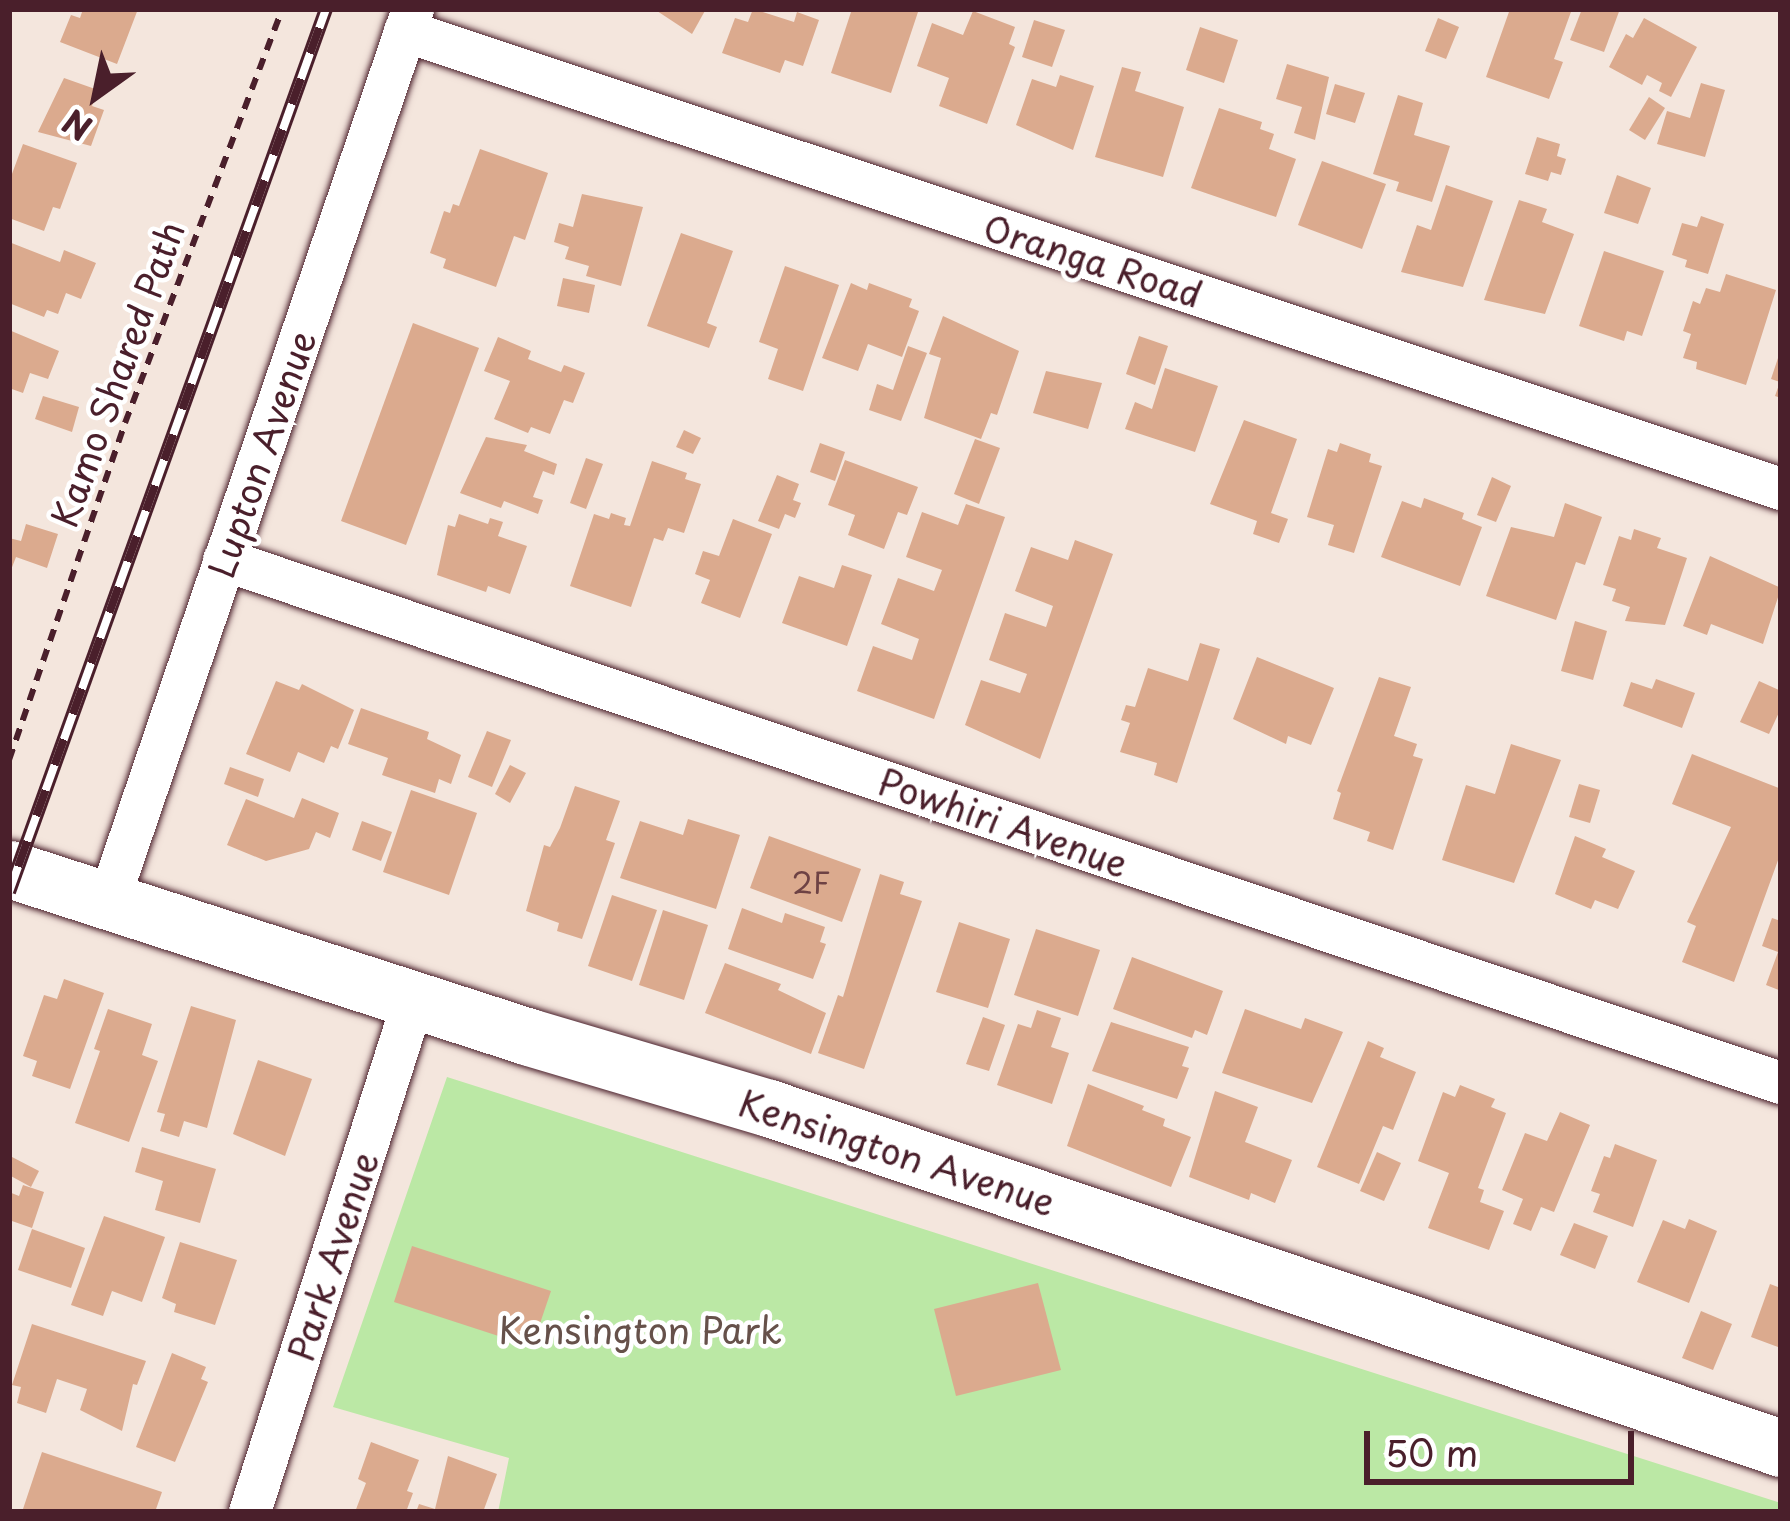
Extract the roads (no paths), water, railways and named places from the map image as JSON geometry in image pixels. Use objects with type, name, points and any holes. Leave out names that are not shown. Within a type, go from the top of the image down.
[{"type":"main road","name":"Kensington Avenue","points":[[9,868],[769,1108],[1781,1448]]},
{"type":"street","name":"Oranga Road","points":[[409,20],[1781,489]]},
{"type":"street","name":"Lupton Avenue","points":[[109,900],[409,20]]},
{"type":"street","name":"Powhiri Avenue","points":[[224,560],[1781,1083]]},
{"type":"street","name":"Park Avenue","points":[[250,1512],[414,999]]},
{"type":"railway","points":[[9,892],[326,9]]},
{"type":"park label","name":"Kensington Park","points":[[640,1330]]}]
